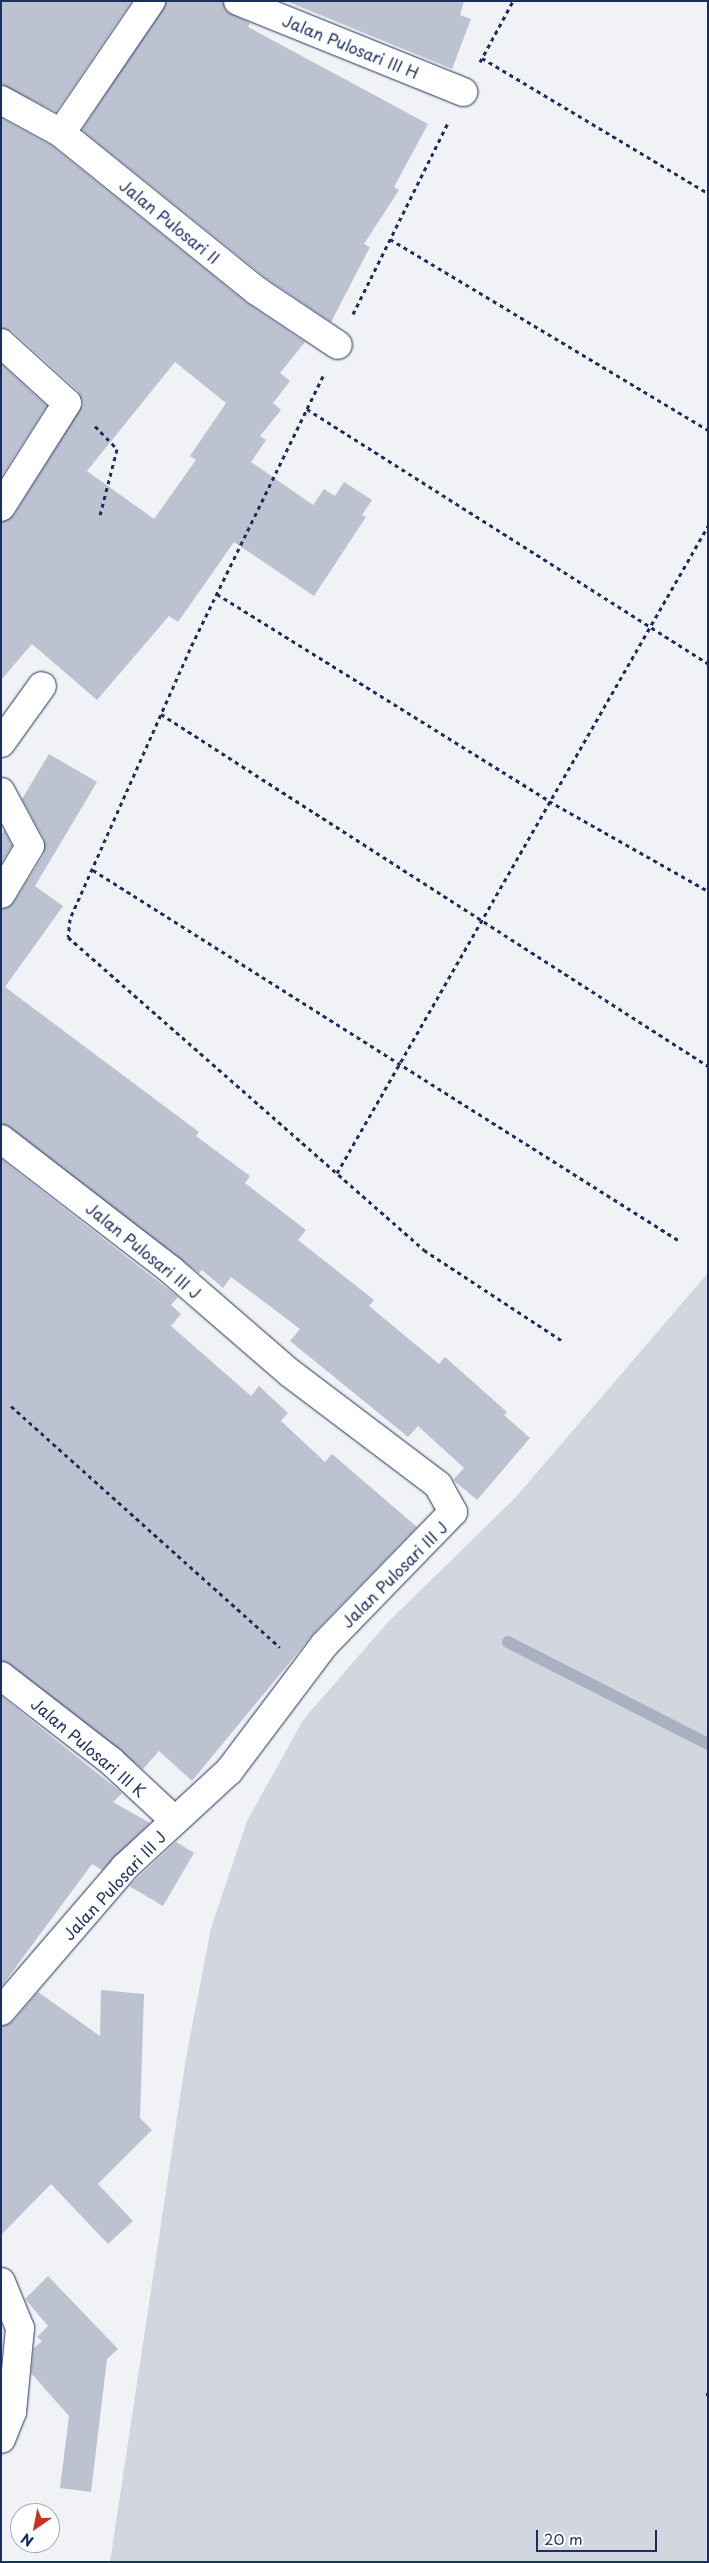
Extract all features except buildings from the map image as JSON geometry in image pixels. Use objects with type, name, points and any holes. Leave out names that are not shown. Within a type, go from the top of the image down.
[{"type":"street","points":[[62,133],[151,1]]},
{"type":"street","name":"Jalan Pulosari III H","points":[[238,1],[463,92]]},
{"type":"street","name":"Jalan Pulosari II","points":[[1,100],[62,133],[257,291],[338,345]]},
{"type":"street","points":[[1,344],[67,403],[1,508]]},
{"type":"street","points":[[1,743],[42,686]]},
{"type":"street","points":[[1,792],[30,846],[1,894]]},
{"type":"street","name":"Jalan Pulosari III J","points":[[1,1139],[171,1270],[290,1373],[438,1485],[453,1506],[449,1520],[305,1669],[229,1771],[125,1867],[2,2008]]},
{"type":"street","name":"Jalan Pulosari III K","points":[[1,1676],[111,1761],[174,1820]]},
{"type":"street","points":[[1,2282],[20,2328],[12,2412],[1,2439]]},
{"type":"path","points":[[513,1],[463,92],[217,594],[161,714],[67,926],[73,944],[424,1250],[564,1342]]},
{"type":"path","points":[[482,58],[708,193]]},
{"type":"path","points":[[390,239],[708,430]]},
{"type":"path","points":[[67,403],[117,446],[99,519]]},
{"type":"path","points":[[307,409],[708,663]]},
{"type":"path","points":[[337,1173],[479,918],[549,801],[647,625],[708,526]]},
{"type":"path","points":[[217,594],[549,801],[708,892]]},
{"type":"path","points":[[161,714],[708,1066]]},
{"type":"path","points":[[93,870],[400,1062],[678,1240]]},
{"type":"path","points":[[11,1406],[305,1669]]},
{"type":"shaded area","points":[[708,1273],[708,2562],[110,2562],[186,2058],[211,1928],[247,1821],[303,1720],[388,1622],[516,1497]]},
{"type":"waterway","points":[[508,1642],[708,1744]]}]
